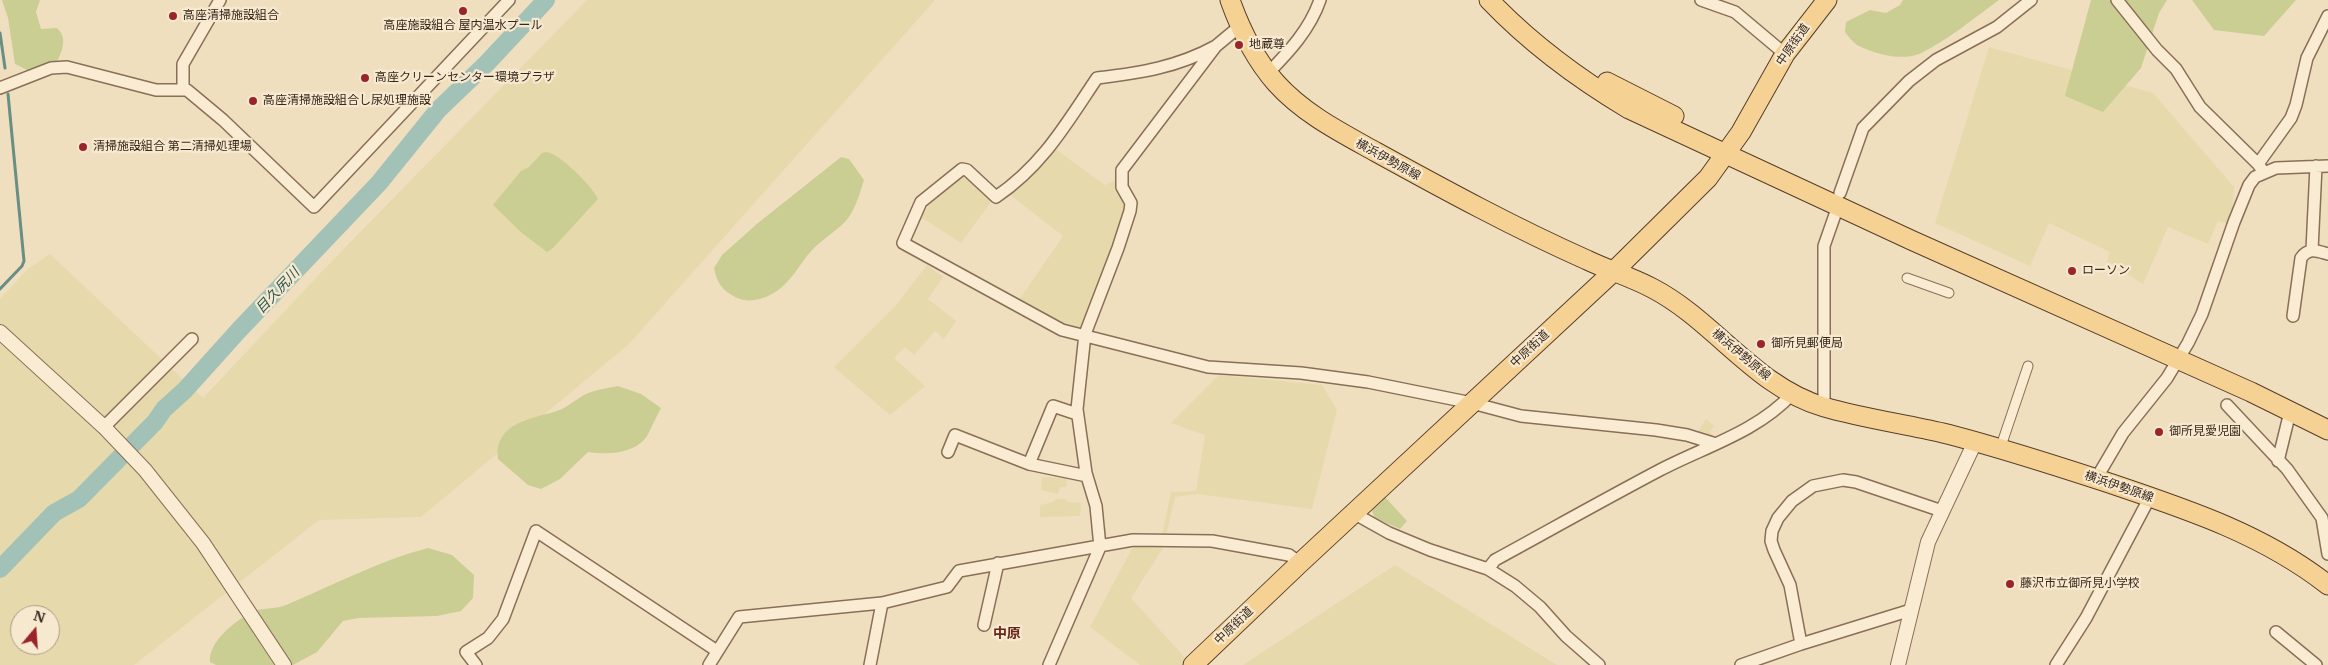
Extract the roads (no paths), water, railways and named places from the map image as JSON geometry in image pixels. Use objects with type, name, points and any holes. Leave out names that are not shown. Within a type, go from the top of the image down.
[{"type":"main road","name":"横浜伊勢原線","points":[[1230,0],[1240,26],[1256,58],[1278,86],[1305,110],[1339,133],[1407,171],[1529,233],[1651,287],[1671,299],[1762,374],[1792,394],[1824,407],[1888,420],[2000,449],[2150,497],[2248,534],[2328,585]]},
{"type":"main road","points":[[1490,0],[1522,33],[1591,87],[1629,109],[1730,149],[1839,199],[2180,356],[2328,430]]},
{"type":"main road","points":[[1506,0],[1524,20],[1563,54],[1598,77],[1730,149]]},
{"type":"main road","name":"中原街道","points":[[1194,665],[1300,563],[1355,514],[1614,271],[1708,178],[1730,149],[1785,54],[1827,0]]},
{"type":"main road","points":[[2180,356],[2328,416]]},
{"type":"street","points":[[182,88],[183,64],[220,0]]},
{"type":"street","points":[[0,88],[51,68],[67,67],[156,90],[182,88],[191,92],[223,120],[314,207],[509,0]]},
{"type":"street","points":[[1268,74],[1290,50],[1308,26],[1320,0]]},
{"type":"street","points":[[1701,0],[1735,12],[1785,54]]},
{"type":"street","points":[[1824,407],[1824,246],[1863,128],[1909,81],[1936,60],[1997,27],[2031,0]]},
{"type":"street","points":[[2117,0],[2157,50],[2176,68],[2200,107],[2261,168],[2328,166]]},
{"type":"street","points":[[2096,479],[2123,433],[2167,378],[2202,314],[2249,186],[2291,118],[2296,105],[2306,58],[2328,16]]},
{"type":"street","points":[[1240,26],[1216,46],[1202,54],[1152,71],[1097,78],[1039,162],[1018,182],[996,197],[967,170],[962,169],[922,202],[903,243],[993,291],[1042,321],[1062,330],[1085,334],[1208,367],[1301,373],[1368,382],[1472,403],[1521,416],[1656,430],[1687,435],[1716,444]]},
{"type":"street","points":[[1049,665],[1100,546],[1096,506],[1087,476],[1078,414],[1085,334],[1130,211],[1131,203],[1122,187],[1122,170],[1216,46]]},
{"type":"street","points":[[2312,250],[2316,166]]},
{"type":"street","points":[[2293,316],[2301,258],[2305,252],[2312,250],[2328,254]]},
{"type":"street","points":[[1907,278],[1949,293]]},
{"type":"street","points":[[0,332],[106,429],[176,507],[284,665]]},
{"type":"street","points":[[106,429],[192,339]]},
{"type":"street","points":[[2000,449],[2028,366]]},
{"type":"street","points":[[1488,569],[1495,560],[1504,555],[1660,470],[1716,444],[1779,408],[1792,394]]},
{"type":"street","points":[[2227,404],[2287,469],[2322,518],[2328,554]]},
{"type":"street","points":[[1029,464],[1053,406],[1078,414]]},
{"type":"street","points":[[2278,461],[2290,412]]},
{"type":"street","points":[[948,452],[955,435],[1029,464],[1087,476]]},
{"type":"street","points":[[1898,665],[1928,542],[1975,442]]},
{"type":"street","points":[[1801,644],[1790,585],[1771,541],[1773,528],[1792,501],[1813,486],[1843,480],[1856,482],[1942,511]]},
{"type":"street","points":[[2056,665],[2086,618],[2150,497]]},
{"type":"street","points":[[1355,514],[1389,533],[1430,550],[1488,569],[1515,586],[1540,607],[1566,636],[1599,665]]},
{"type":"street","points":[[476,665],[466,652],[488,638],[503,619],[536,531],[717,651]]},
{"type":"street","points":[[709,665],[739,618],[882,603],[947,587],[959,570],[998,563],[1134,540],[1212,541],[1289,555],[1300,563]]},
{"type":"street","points":[[984,625],[998,563]]},
{"type":"street","points":[[870,665],[882,603]]},
{"type":"street","points":[[1741,665],[1801,644],[1911,610]]},
{"type":"street","points":[[2283,634],[2316,665]]},
{"type":"waterway","name":"目久尻川","points":[[0,569],[54,513],[79,499],[155,422],[164,409],[185,390],[239,330],[379,183],[438,110],[487,63],[546,0]]},
{"type":"waterway","points":[[0,33],[5,68]]},
{"type":"waterway","points":[[0,289],[22,266],[24,261],[8,94]]},
{"type":"place","name":"高座施設組合 屋内温水プール","points":[[463,11]]},
{"type":"place","name":"高座清掃施設組合","points":[[173,16]]},
{"type":"place","name":"地蔵尊","points":[[1239,45]]},
{"type":"place","name":"高座クリーンセンター環境プラザ","points":[[365,78]]},
{"type":"place","name":"高座清掃施設組合し尿処理施設","points":[[253,101]]},
{"type":"place","name":"清掃施設組合 第二清掃処理場","points":[[83,147]]},
{"type":"place","name":"ローソン","points":[[2072,271]]},
{"type":"place","name":"御所見郵便局","points":[[1761,344]]},
{"type":"place","name":"御所見愛児園","points":[[2159,432]]},
{"type":"place","name":"藤沢市立御所見小学校","points":[[2010,584]]},
{"type":"district","name":"中原","points":[[1007,634]]}]
